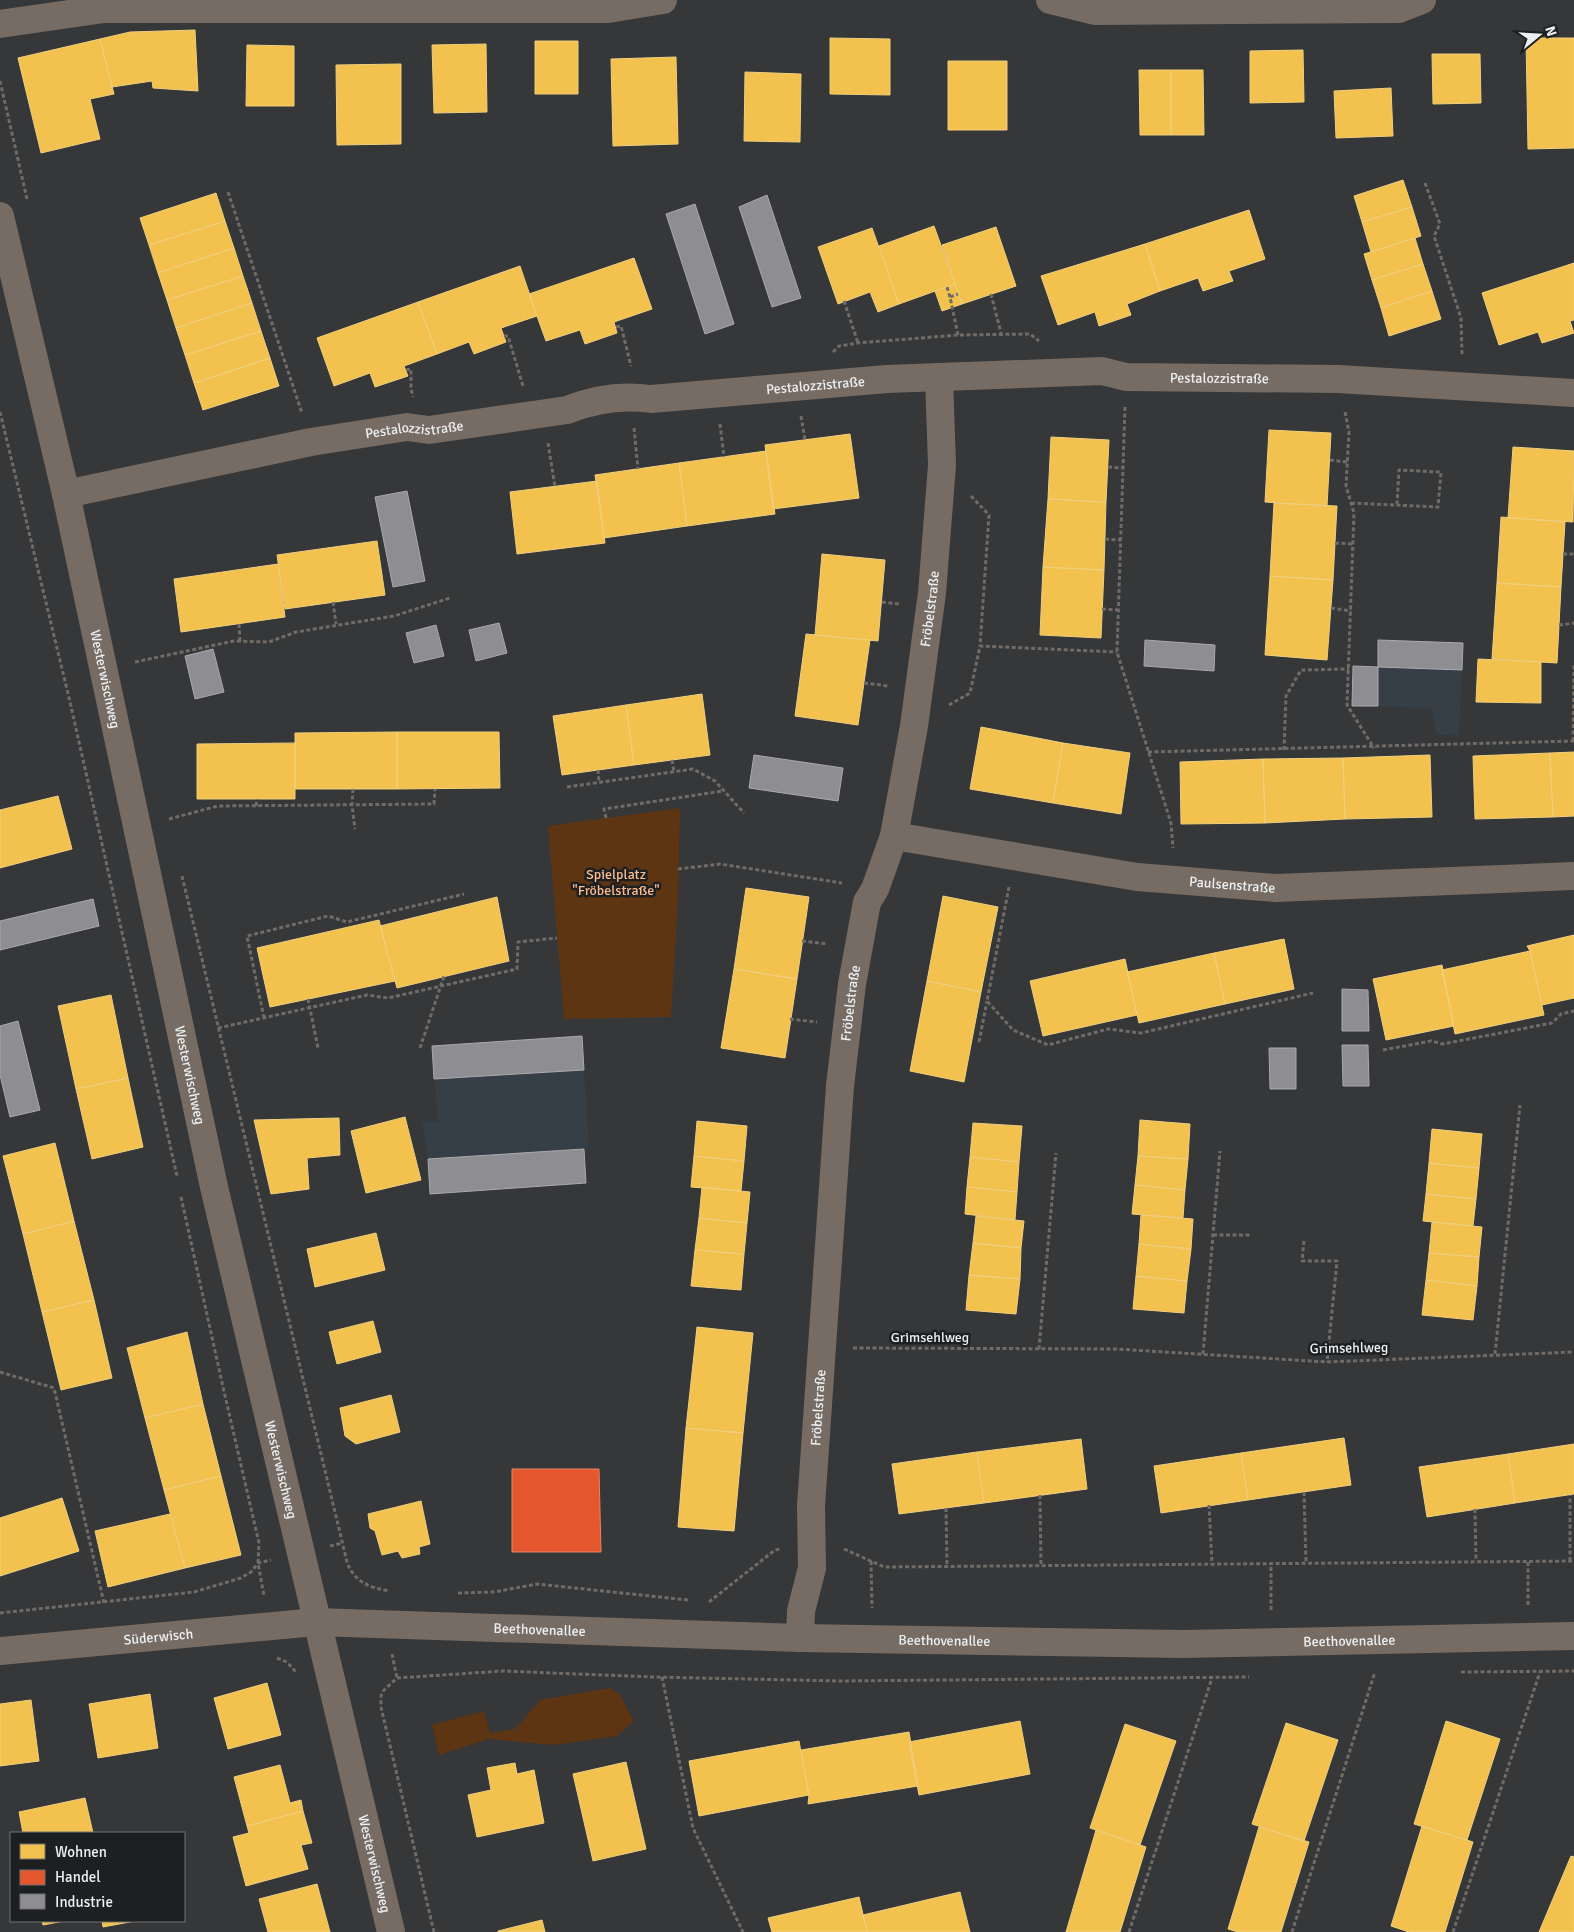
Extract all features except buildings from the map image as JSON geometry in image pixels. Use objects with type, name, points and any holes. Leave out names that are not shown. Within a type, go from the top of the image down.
[{"type":"street","points":[[0,24],[104,9],[608,9],[663,0]]},
{"type":"street","points":[[1050,0],[1095,11],[1105,11],[1399,9],[1422,0]]},
{"type":"street","name":"Westerwischweg","points":[[0,216],[66,494],[214,1187],[391,1932]]},
{"type":"street","name":"Pestalozzistraße","points":[[66,494],[311,442],[408,427],[429,430],[568,410],[584,403],[630,396],[651,399],[887,379],[1102,371],[1126,376],[1338,379],[1574,393]]},
{"type":"street","name":"Fröbelstraße","points":[[800,1638],[801,1611],[812,1568],[811,1506],[840,1086],[850,1001],[867,902],[875,888],[894,836],[914,726],[932,593],[942,465],[940,377]]},
{"type":"street","name":"Paulsenstraße","points":[[894,836],[1136,877],[1276,888],[1389,885],[1574,876]]},
{"type":"street","name":"Beethovenallee","points":[[316,1622],[800,1638],[1183,1644],[1574,1636]]},
{"type":"street","name":"Süderwisch","points":[[0,1651],[316,1622]]},
{"type":"path","points":[[0,80],[29,206]]},
{"type":"path","points":[[1425,183],[1440,224],[1434,236],[1461,318],[1462,386]]},
{"type":"path","points":[[228,192],[311,442]]},
{"type":"path","points":[[947,287],[958,335]]},
{"type":"path","points":[[950,297],[958,294]]},
{"type":"path","points":[[991,294],[1001,334]]},
{"type":"path","points":[[844,301],[858,343]]},
{"type":"path","points":[[616,327],[621,326],[639,397],[633,423],[638,469]]},
{"type":"path","points":[[504,336],[508,336],[531,415],[547,438],[555,486]]},
{"type":"path","points":[[1126,376],[1117,652],[1171,823],[1176,881]]},
{"type":"path","points":[[1338,379],[1349,432],[1346,486],[1354,513],[1347,705],[1374,748]]},
{"type":"path","points":[[0,412],[70,702],[179,1186]]},
{"type":"path","points":[[1330,460],[1347,462]]},
{"type":"path","points":[[914,726],[970,693],[980,646],[989,516],[942,465]]},
{"type":"path","points":[[1108,467],[1123,468]]},
{"type":"path","points":[[1351,503],[1438,507],[1441,472],[1399,470],[1397,504]]},
{"type":"path","points":[[1105,538],[1121,540]]},
{"type":"path","points":[[1335,543],[1353,544]]},
{"type":"path","points":[[1563,554],[1574,554]]},
{"type":"path","points":[[134,663],[234,640],[269,642],[296,632],[394,616],[450,598]]},
{"type":"path","points":[[333,602],[336,624]]},
{"type":"path","points":[[1330,608],[1350,611]]},
{"type":"path","points":[[1102,609],[1118,610]]},
{"type":"path","points":[[1559,625],[1574,623]]},
{"type":"path","points":[[239,624],[240,641]]},
{"type":"path","points":[[980,646],[1117,652]]},
{"type":"path","points":[[132,653],[136,671]]},
{"type":"path","points":[[1148,752],[1374,748],[1573,741],[1574,665]]},
{"type":"path","points":[[1284,750],[1286,696],[1301,670],[1348,669]]},
{"type":"path","points":[[672,760],[674,772]]},
{"type":"path","points":[[598,770],[599,782]]},
{"type":"path","points":[[567,787],[693,770],[715,781],[744,813]]},
{"type":"path","points":[[353,789],[352,805],[355,829]]},
{"type":"path","points":[[172,828],[169,819],[218,806],[434,804],[435,789]]},
{"type":"path","points":[[606,818],[604,809],[724,791]]},
{"type":"path","points":[[256,806],[257,799]]},
{"type":"path","points":[[980,1042],[1015,857]]},
{"type":"path","points":[[678,869],[720,864],[875,888]]},
{"type":"path","points":[[180,867],[347,1562],[355,1577],[378,1589]]},
{"type":"path","points":[[264,1018],[247,936],[328,916],[347,922],[464,894]]},
{"type":"path","points":[[218,1028],[366,995],[388,998],[517,969],[518,942],[558,938]]},
{"type":"path","points":[[420,1048],[444,976]]},
{"type":"path","points":[[987,1001],[1013,1030],[1048,1045],[1108,1029],[1141,1033],[1313,993]]},
{"type":"path","points":[[308,999],[318,1048]]},
{"type":"path","points":[[1383,1050],[1431,1041],[1443,1044],[1552,1023],[1561,1014],[1574,1011]]},
{"type":"path","points":[[1496,1354],[1520,1105]]},
{"type":"path","points":[[1203,1354],[1220,1151]]},
{"type":"path","points":[[1039,1349],[1056,1153]]},
{"type":"path","points":[[0,1613],[194,1592],[241,1578],[251,1572],[258,1563],[259,1543],[181,1195]]},
{"type":"path","points":[[1213,1235],[1252,1235]]},
{"type":"path","points":[[1304,1241],[1302,1261],[1337,1261],[1327,1362]]},
{"type":"path","name":"Grimsehlweg","points":[[821,1348],[1116,1349],[1327,1362],[1574,1352]]},
{"type":"path","points":[[0,1372],[54,1388],[104,1602]]},
{"type":"path","points":[[1304,1492],[1306,1563]]},
{"type":"path","points":[[1040,1495],[1041,1566]]},
{"type":"path","points":[[700,1602],[709,1602],[775,1550],[813,1548],[844,1549],[884,1567],[1572,1560],[1570,1495]]},
{"type":"path","points":[[1209,1505],[1212,1564]]},
{"type":"path","points":[[946,1508],[947,1566]]},
{"type":"path","points":[[1475,1510],[1476,1562]]},
{"type":"path","points":[[871,1561],[872,1617]]},
{"type":"path","points":[[1528,1561],[1528,1612]]},
{"type":"path","points":[[1271,1563],[1271,1611]]},
{"type":"path","points":[[449,1593],[494,1592],[536,1584],[690,1601]]},
{"type":"path","points":[[434,1932],[381,1707],[381,1696],[384,1690],[398,1678],[503,1671],[662,1678],[841,1681],[1250,1677]]},
{"type":"path","points":[[1452,1672],[1574,1671]]},
{"type":"path","points":[[1292,1932],[1375,1672]]},
{"type":"path","points":[[1366,1673],[1385,1672]]},
{"type":"path","points":[[1453,1932],[1540,1672]]},
{"type":"path","points":[[662,1678],[693,1828],[743,1932]]},
{"type":"path","points":[[1129,1932],[1212,1678]]},
{"type":"shaded area","points":[[1378,640],[1463,643],[1459,736],[1436,734],[1431,708],[1352,706],[1353,666],[1378,666]]},
{"type":"shaded area","points":[[582,1036],[589,1147],[584,1149],[586,1183],[430,1194],[428,1159],[422,1122],[438,1121],[432,1046]]},
{"type":"green space","name":"Spielplatz \"Fröbelstraße\"","points":[[680,808],[678,901],[671,1017],[564,1019],[548,826]]},
{"type":"green space","points":[[610,1688],[620,1695],[634,1721],[617,1736],[553,1745],[488,1739],[439,1755],[432,1725],[484,1711],[490,1733],[515,1729],[540,1700]]}]
